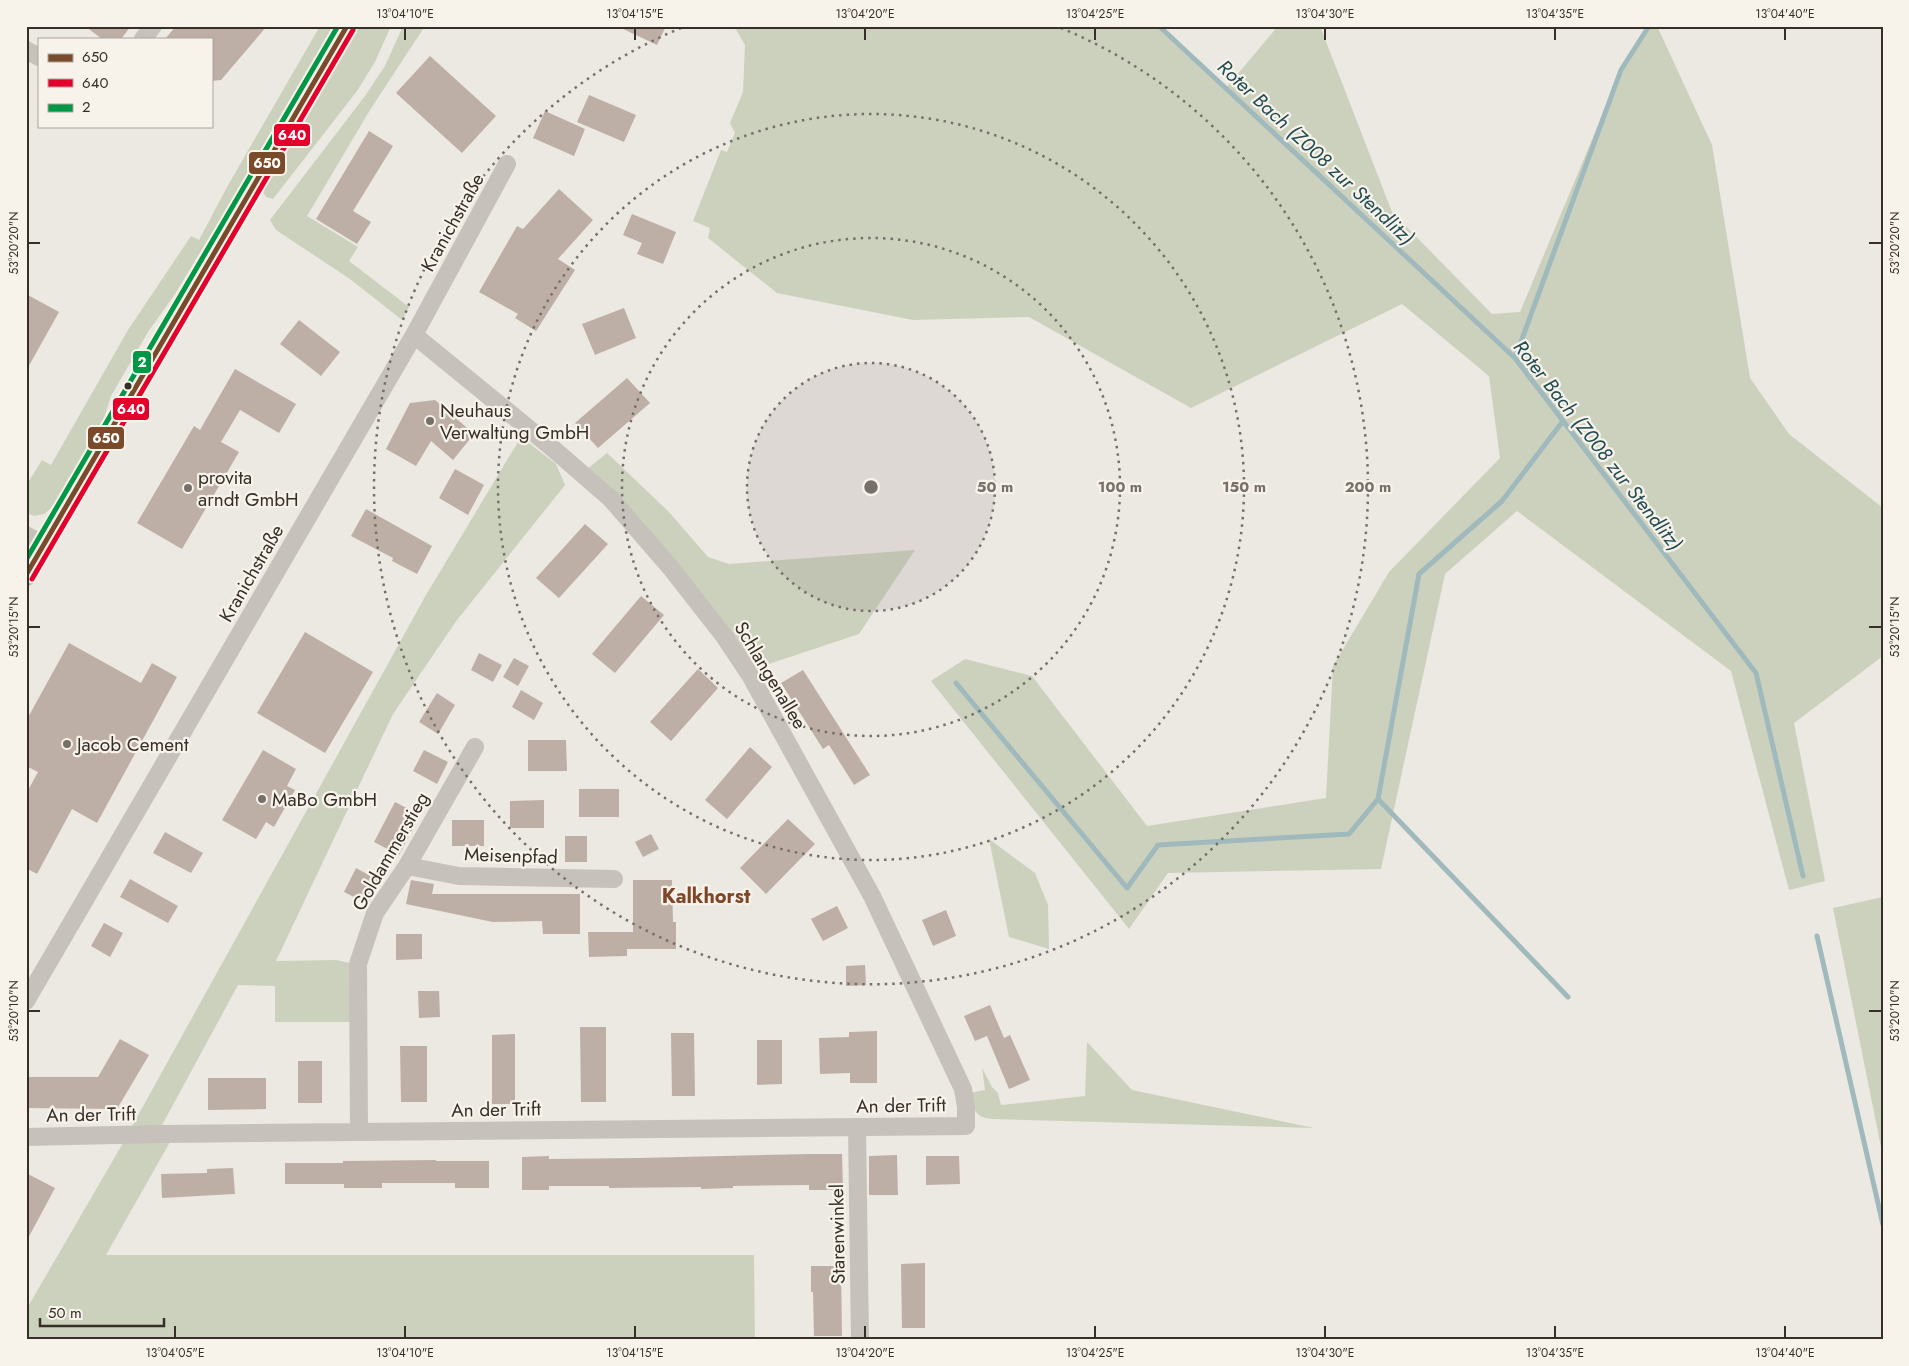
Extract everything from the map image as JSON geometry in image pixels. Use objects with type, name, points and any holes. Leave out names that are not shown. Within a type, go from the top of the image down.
[{"type":"main road","points":[[26,575],[35,540],[347,26]]},
{"type":"street","points":[[144,38],[153,26]]},
{"type":"street","points":[[26,50],[38,56]]},
{"type":"street","name":"Kranichstraße","points":[[26,1001],[414,335],[508,164]]},
{"type":"street","name":"Schlangenallee","points":[[414,335],[550,446],[611,500],[670,567],[724,636],[750,675],[872,896],[962,1089],[966,1107],[966,1126]]},
{"type":"street","name":"Goldammerstieg","points":[[360,1132],[358,964],[375,913],[407,866],[475,747]]},
{"type":"street","name":"Meisenpfad","points":[[407,866],[459,876],[614,879]]},
{"type":"street","name":"An der Trift","points":[[26,1137],[966,1126]]},
{"type":"street","name":"Starenwinkel","points":[[857,1127],[860,1340]]},
{"type":"green space","points":[[320,26],[334,26],[175,294],[148,332],[111,396],[102,424],[56,504],[44,514],[34,516],[26,513],[26,486],[42,460],[51,465],[128,330],[191,236],[199,240],[227,187]]},
{"type":"green space","points":[[360,26],[391,26],[375,62],[357,91],[273,199],[266,197],[262,190]]},
{"type":"green space","points":[[403,26],[425,26],[370,110],[307,216],[358,247],[349,261],[409,307],[402,320],[350,279],[276,230],[270,220],[365,96],[385,66]]},
{"type":"green space","points":[[734,26],[1159,26],[1226,88],[1278,26],[1320,26],[1392,212],[1492,314],[1520,312],[1621,70],[1649,26],[1657,26],[1712,145],[1750,378],[1789,434],[1883,508],[1883,656],[1794,723],[1825,881],[1789,890],[1731,671],[1517,511],[1445,574],[1381,869],[1168,873],[1129,929],[931,681],[965,659],[1032,676],[1147,826],[1326,798],[1333,666],[1389,572],[1500,458],[1489,376],[1402,304],[1191,408],[1029,317],[913,320],[777,293],[708,238],[710,228],[693,221],[721,150],[727,152],[735,133],[730,123],[743,92],[745,45]]},
{"type":"green space","points":[[521,437],[556,464],[565,485],[457,620],[393,714],[276,961],[337,960],[353,964],[353,1022],[275,1022],[275,986],[238,985],[161,1127],[131,1128],[426,595]]},
{"type":"green space","points":[[607,453],[669,512],[708,557],[729,564],[915,550],[859,634],[754,669],[586,470]]},
{"type":"green space","points":[[989,839],[1035,873],[1048,905],[1049,949],[1009,937]]},
{"type":"green space","points":[[1883,897],[1883,1157],[1833,908]]},
{"type":"green space","points":[[1087,1042],[1132,1090],[1314,1128],[992,1119],[981,1116],[975,1111],[970,1093],[985,1090],[982,1068],[992,1087],[998,1093],[1001,1105],[1085,1096]]},
{"type":"green space","points":[[170,1142],[106,1255],[754,1255],[755,1340],[26,1340],[26,1310],[123,1143]]},
{"type":"building","points":[[85,26],[131,26],[122,38],[101,38]]},
{"type":"building","points":[[176,26],[267,26],[221,80],[212,81],[212,38],[166,38]]},
{"type":"building","points":[[617,26],[666,26],[657,45]]},
{"type":"building","points":[[430,56],[496,116],[462,153],[396,93]]},
{"type":"building","points":[[589,95],[636,115],[624,142],[577,122]]},
{"type":"building","points":[[545,111],[585,129],[574,156],[533,138]]},
{"type":"building","points":[[369,131],[393,146],[353,211],[371,222],[357,244],[316,219]]},
{"type":"building","points":[[559,189],[593,220],[558,259],[575,270],[536,331],[515,318],[518,314],[479,292],[517,226],[523,229]]},
{"type":"building","points":[[632,214],[676,232],[663,264],[637,254],[642,243],[623,235]]},
{"type":"building","points":[[26,294],[59,312],[26,371]]},
{"type":"building","points":[[624,308],[636,338],[595,355],[582,324]]},
{"type":"building","points":[[299,320],[340,352],[321,376],[280,344]]},
{"type":"building","name":"provita arndt GmbH","points":[[235,369],[296,404],[279,433],[240,410],[221,442],[239,452],[182,549],[137,523],[194,426],[200,430]]},
{"type":"building","points":[[627,378],[650,403],[598,448],[575,423]]},
{"type":"building","name":"Neuhaus Verwaltung GmbH","points":[[435,400],[474,434],[453,460],[431,441],[416,466],[386,449],[410,403]]},
{"type":"building","points":[[455,469],[484,485],[468,515],[439,498]]},
{"type":"building","points":[[366,509],[432,546],[417,574],[392,561],[393,558],[351,536]]},
{"type":"building","points":[[585,524],[608,544],[559,598],[536,578]]},
{"type":"building","points":[[641,596],[664,615],[615,673],[592,654]]},
{"type":"building","points":[[305,632],[373,672],[325,753],[257,713]]},
{"type":"building","name":"Jacob Cement","points":[[69,643],[141,683],[152,663],[177,677],[97,823],[72,809],[37,874],[26,868],[26,794],[38,772],[26,766],[26,721]]},
{"type":"building","points":[[479,653],[502,665],[493,682],[471,670]]},
{"type":"building","points":[[514,658],[529,666],[518,686],[503,677]]},
{"type":"building","points":[[698,669],[718,688],[671,741],[650,722]]},
{"type":"building","points":[[803,670],[870,775],[854,785],[829,745],[823,749],[781,683]]},
{"type":"building","points":[[521,690],[543,703],[534,720],[512,707]]},
{"type":"building","points":[[437,693],[455,705],[438,734],[419,722]]},
{"type":"building","points":[[528,740],[566,740],[567,771],[528,771]]},
{"type":"building","points":[[750,747],[772,767],[727,819],[705,800]]},
{"type":"building","name":"MaBo GmbH","points":[[263,750],[296,769],[287,786],[295,790],[274,827],[266,822],[256,839],[222,820]]},
{"type":"building","points":[[424,750],[448,762],[437,784],[413,771]]},
{"type":"building","points":[[579,789],[619,789],[619,817],[579,817]]},
{"type":"building","points":[[544,800],[544,828],[510,828],[510,801]]},
{"type":"building","points":[[395,802],[420,815],[399,855],[374,842]]},
{"type":"building","points":[[788,819],[815,844],[766,894],[740,868]]},
{"type":"building","points":[[452,820],[484,820],[484,846],[452,846]]},
{"type":"building","points":[[165,832],[203,853],[191,873],[153,853]]},
{"type":"building","points":[[651,834],[659,849],[643,857],[635,842]]},
{"type":"building","points":[[565,836],[587,836],[587,862],[565,862]]},
{"type":"building","points":[[356,868],[380,881],[368,904],[344,892]]},
{"type":"building","points":[[130,879],[178,906],[168,923],[120,897]]},
{"type":"building","points":[[411,880],[434,884],[432,894],[580,894],[580,934],[543,934],[542,921],[493,922],[406,904]]},
{"type":"building","points":[[633,880],[672,880],[673,922],[676,922],[676,949],[627,949],[627,956],[589,957],[588,932],[633,932]]},
{"type":"building","points":[[837,906],[848,928],[823,941],[811,919]]},
{"type":"building","points":[[946,910],[956,936],[933,946],[922,920]]},
{"type":"building","points":[[104,923],[123,933],[110,957],[91,946]]},
{"type":"building","points":[[396,934],[422,934],[422,959],[396,960]]},
{"type":"building","points":[[865,965],[866,985],[846,986],[846,966]]},
{"type":"building","points":[[418,991],[439,991],[440,1017],[419,1018]]},
{"type":"building","points":[[990,1005],[1004,1038],[1010,1035],[1030,1080],[1009,1089],[987,1036],[975,1041],[964,1016]]},
{"type":"building","points":[[580,1027],[606,1027],[606,1102],[581,1102]]},
{"type":"building","points":[[877,1031],[877,1083],[850,1083],[850,1073],[820,1074],[819,1038],[849,1037],[849,1032]]},
{"type":"building","points":[[671,1033],[694,1033],[695,1096],[672,1096]]},
{"type":"building","points":[[515,1034],[515,1104],[492,1104],[492,1035]]},
{"type":"building","points":[[120,1039],[149,1055],[117,1109],[26,1108],[26,1077],[98,1077]]},
{"type":"building","points":[[757,1040],[782,1040],[782,1084],[757,1085]]},
{"type":"building","points":[[400,1046],[427,1046],[427,1102],[401,1102]]},
{"type":"building","points":[[298,1061],[322,1061],[322,1103],[298,1103]]},
{"type":"building","points":[[208,1078],[266,1078],[266,1109],[208,1110]]},
{"type":"building","points":[[842,1154],[843,1190],[809,1190],[809,1185],[733,1186],[733,1188],[701,1189],[701,1187],[609,1188],[609,1186],[549,1186],[549,1190],[522,1190],[522,1157],[549,1156],[549,1159]]},
{"type":"building","points":[[897,1155],[898,1195],[869,1195],[869,1156]]},
{"type":"building","points":[[926,1156],[959,1156],[960,1184],[926,1185]]},
{"type":"building","points":[[436,1160],[489,1161],[489,1188],[455,1188],[455,1183],[382,1183],[382,1188],[344,1188],[344,1184],[285,1184],[285,1163]]},
{"type":"building","points":[[233,1168],[235,1194],[162,1198],[161,1174],[207,1173],[207,1169]]},
{"type":"building","points":[[26,1173],[55,1188],[26,1242]]},
{"type":"building","points":[[925,1263],[925,1328],[902,1328],[901,1264]]},
{"type":"building","points":[[811,1266],[841,1266],[842,1336],[814,1336]]},
{"type":"waterway","name":"Roter Bach (Z008 zur Stendlitz)","points":[[1159,26],[1515,358],[1756,673],[1803,876]]},
{"type":"waterway","points":[[1515,358],[1621,70],[1649,26]]},
{"type":"waterway","points":[[1563,421],[1502,501],[1419,574],[1378,799],[1568,997]]},
{"type":"waterway","points":[[956,683],[1127,888],[1158,845],[1349,834],[1378,799]]},
{"type":"waterway","name":"Roter Bach (Z008 zur Stendlitz)","points":[[1817,936],[1883,1225]]},
{"type":"transit line","name":"2","points":[[26,560],[338,26]]},
{"type":"transit line","name":"650","points":[[26,575],[347,26]]},
{"type":"transit line","name":"640","points":[[32,579],[353,30]]},
{"type":"place","name":"Neuhaus Verwaltung GmbH","points":[[430,421]]},
{"type":"place","name":"provita arndt GmbH","points":[[188,488]]},
{"type":"place","name":"Jacob Cement","points":[[67,744]]},
{"type":"place","name":"MaBo GmbH","points":[[262,799]]},
{"type":"district","name":"Kalkhorst","points":[[706,896]]}]
